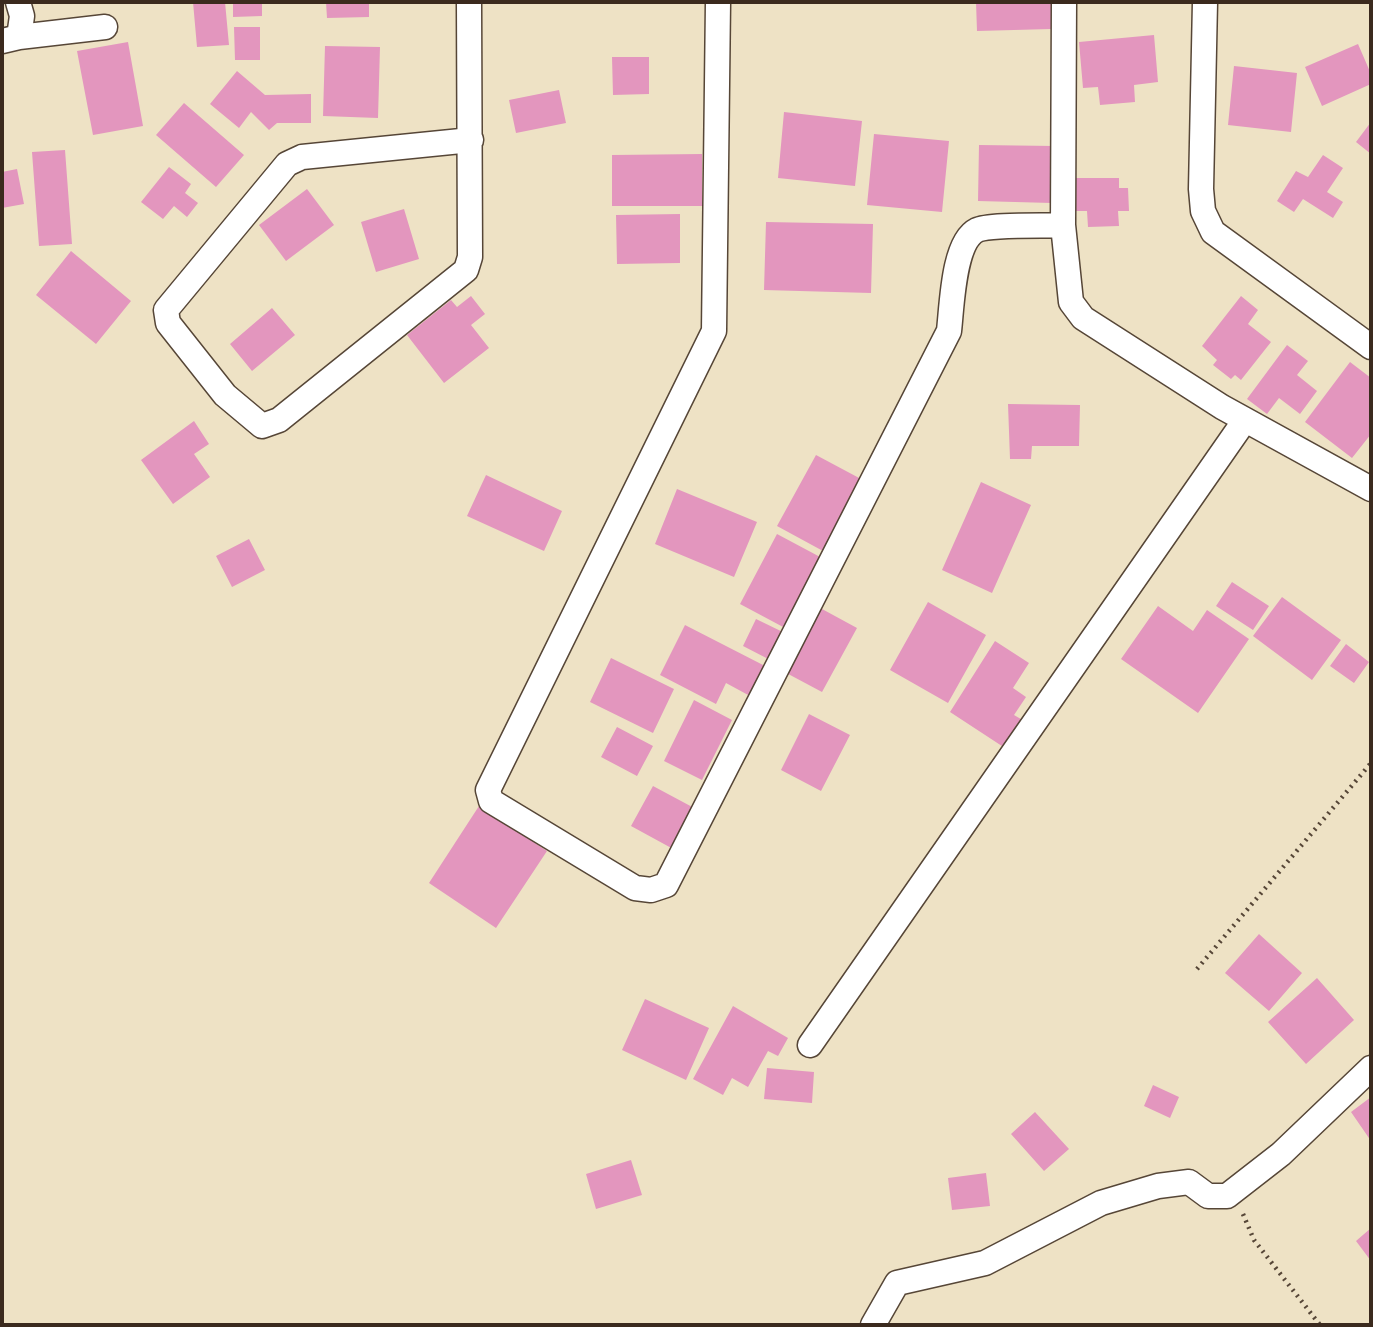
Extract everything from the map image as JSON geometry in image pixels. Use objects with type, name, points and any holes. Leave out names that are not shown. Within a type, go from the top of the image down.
[{"type":"street","points":[[10,39],[22,16],[18,2]]},
{"type":"street","points":[[469,2],[471,140],[470,257],[467,270],[279,420],[262,426],[225,395],[167,323],[166,310],[287,164],[302,157],[471,140]]},
{"type":"street","points":[[718,2],[714,331],[488,790],[491,801],[635,888],[651,890],[666,885],[949,331],[959,256],[966,237],[979,229],[1063,225]]},
{"type":"street","points":[[1064,2],[1063,225],[1071,303],[1083,318],[1245,419],[1371,489]]},
{"type":"street","points":[[1205,2],[1201,189],[1203,211],[1213,232],[1371,347]]},
{"type":"street","points":[[10,39],[104,27]]},
{"type":"street","points":[[810,1045],[1245,419]]},
{"type":"street","points":[[873,1325],[897,1283],[985,1263],[1101,1203],[1158,1185],[1189,1182],[1208,1196],[1227,1196],[1281,1154],[1371,1068]]},
{"type":"path","points":[[1197,968],[1371,763]]},
{"type":"path","points":[[1233,1191],[1254,1240],[1320,1325]]},
{"type":"building","points":[[193,2],[225,2],[229,45],[197,47]]},
{"type":"building","points":[[233,2],[262,2],[262,16],[233,17]]},
{"type":"building","points":[[326,2],[369,2],[369,17],[327,18]]},
{"type":"building","points":[[976,2],[1051,2],[1051,29],[977,31]]},
{"type":"building","points":[[234,27],[260,27],[260,60],[235,60]]},
{"type":"building","points":[[1154,35],[1158,82],[1134,85],[1135,102],[1100,105],[1098,87],[1083,88],[1079,42]]},
{"type":"building","points":[[128,42],[143,126],[93,135],[77,51]]},
{"type":"building","points":[[1358,44],[1371,74],[1371,84],[1322,106],[1305,67]]},
{"type":"building","points":[[325,46],[380,47],[378,118],[323,116]]},
{"type":"building","points":[[612,57],[649,57],[649,94],[613,95]]},
{"type":"building","points":[[1234,66],[1297,73],[1291,132],[1228,125]]},
{"type":"building","points":[[237,71],[265,95],[311,94],[311,123],[277,123],[269,130],[251,112],[239,128],[210,104]]},
{"type":"building","points":[[559,90],[566,123],[516,133],[509,100]]},
{"type":"building","points":[[184,103],[244,155],[216,187],[156,135]]},
{"type":"building","points":[[784,112],[862,121],[855,186],[778,178]]},
{"type":"building","points":[[1371,122],[1371,154],[1356,142]]},
{"type":"building","points":[[874,134],[949,141],[942,212],[867,205]]},
{"type":"building","points":[[979,145],[1054,146],[1052,203],[978,201]]},
{"type":"building","points":[[65,150],[72,244],[39,246],[32,152]]},
{"type":"building","points":[[702,154],[702,206],[612,206],[612,155]]},
{"type":"building","points":[[1323,155],[1343,168],[1327,192],[1343,202],[1333,218],[1303,199],[1294,212],[1277,201],[1296,171],[1308,177]]},
{"type":"building","points":[[169,167],[191,184],[185,193],[198,203],[187,217],[174,206],[163,219],[141,202]]},
{"type":"building","points":[[17,169],[24,204],[2,208],[2,172]]},
{"type":"building","points":[[1069,178],[1119,178],[1119,188],[1128,188],[1129,211],[1118,211],[1119,226],[1088,227],[1087,211],[1070,211]]},
{"type":"building","points":[[307,189],[334,225],[286,261],[259,225]]},
{"type":"building","points":[[404,209],[419,259],[376,272],[361,222]]},
{"type":"building","points":[[680,214],[680,263],[617,264],[616,215]]},
{"type":"building","points":[[766,222],[873,224],[871,293],[764,290]]},
{"type":"building","points":[[71,251],[131,301],[96,344],[36,295]]},
{"type":"building","points":[[471,296],[485,314],[471,325],[489,348],[444,383],[407,335],[451,300],[457,307]]},
{"type":"building","points":[[1241,296],[1258,310],[1248,324],[1271,342],[1241,380],[1235,375],[1231,379],[1213,365],[1217,360],[1202,346]]},
{"type":"building","points":[[272,308],[295,335],[252,371],[230,344]]},
{"type":"building","points":[[1287,345],[1308,361],[1297,375],[1317,391],[1300,414],[1279,398],[1267,414],[1247,399]]},
{"type":"building","points":[[1350,362],[1371,378],[1371,434],[1352,458],[1305,422]]},
{"type":"building","points":[[1008,404],[1080,405],[1079,446],[1032,446],[1031,459],[1010,459]]},
{"type":"building","points":[[194,421],[209,444],[194,454],[210,477],[173,504],[141,460]]},
{"type":"building","points":[[816,455],[861,479],[823,551],[777,526]]},
{"type":"building","points":[[486,475],[562,511],[544,551],[467,516]]},
{"type":"building","points":[[981,482],[1031,505],[992,593],[942,570]]},
{"type":"building","points":[[677,489],[757,522],[734,577],[655,544]]},
{"type":"building","points":[[777,534],[822,558],[785,628],[740,604]]},
{"type":"building","points":[[249,539],[265,570],[232,587],[216,556]]},
{"type":"building","points":[[1232,582],[1269,606],[1253,630],[1216,606]]},
{"type":"building","points":[[1282,597],[1341,640],[1312,680],[1253,636]]},
{"type":"building","points":[[928,602],[986,635],[948,703],[890,670]]},
{"type":"building","points":[[811,603],[857,628],[822,692],[777,668]]},
{"type":"building","points":[[1158,606],[1193,631],[1207,610],[1249,639],[1198,713],[1121,659]]},
{"type":"building","points":[[756,619],[789,635],[776,663],[743,646]]},
{"type":"building","points":[[685,625],[765,666],[750,696],[726,683],[716,704],[660,675]]},
{"type":"building","points":[[995,641],[1029,663],[1013,688],[1026,697],[1014,715],[1026,722],[1008,750],[950,712]]},
{"type":"building","points":[[1346,644],[1369,662],[1354,683],[1330,666]]},
{"type":"building","points":[[611,658],[674,689],[653,733],[590,702]]},
{"type":"building","points":[[694,700],[732,720],[702,780],[664,761]]},
{"type":"building","points":[[809,714],[850,735],[821,791],[781,770]]},
{"type":"building","points":[[617,727],[653,746],[637,776],[601,757]]},
{"type":"building","points":[[653,786],[696,809],[675,850],[631,826]]},
{"type":"building","points":[[479,806],[547,851],[496,928],[429,883]]},
{"type":"building","points":[[1259,934],[1302,973],[1269,1011],[1225,973]]},
{"type":"building","points":[[1317,978],[1354,1020],[1306,1064],[1268,1022]]},
{"type":"building","points":[[645,999],[709,1028],[686,1080],[622,1050]]},
{"type":"building","points":[[733,1006],[788,1038],[778,1056],[768,1051],[748,1087],[732,1078],[723,1095],[693,1079]]},
{"type":"building","points":[[767,1068],[814,1072],[812,1103],[764,1099]]},
{"type":"building","points":[[1153,1085],[1179,1097],[1170,1118],[1144,1106]]},
{"type":"building","points":[[1371,1097],[1371,1141],[1351,1112]]},
{"type":"building","points":[[1035,1112],[1069,1149],[1044,1171],[1011,1134]]},
{"type":"building","points":[[631,1160],[642,1195],[596,1209],[586,1174]]},
{"type":"building","points":[[986,1173],[990,1206],[952,1210],[948,1178]]},
{"type":"building","points":[[1371,1228],[1371,1261],[1356,1241]]}]
